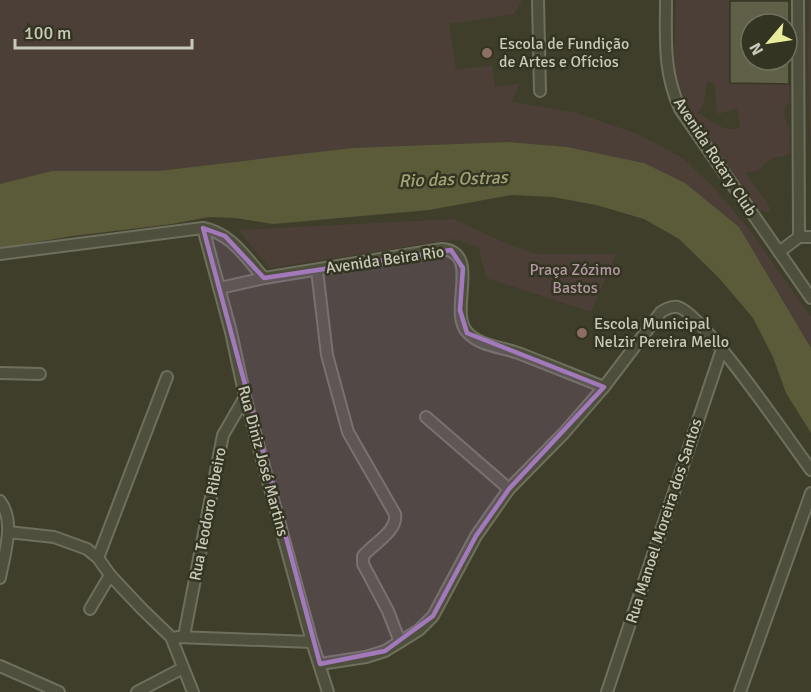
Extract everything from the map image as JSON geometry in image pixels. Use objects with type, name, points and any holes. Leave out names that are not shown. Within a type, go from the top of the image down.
[{"type":"street","points":[[538,0],[540,91]]},
{"type":"street","name":"Avenida Rotary Club","points":[[666,0],[666,63],[671,89],[685,116],[811,298]]},
{"type":"street","points":[[798,0],[799,237]]},
{"type":"street","points":[[0,254],[203,228],[216,230],[225,236],[264,278]]},
{"type":"street","name":"Rua Diniz José Martins","points":[[203,228],[220,288],[245,396],[312,642],[328,692]]},
{"type":"street","points":[[779,252],[799,237],[811,237]]},
{"type":"street","name":"Avenida Beira Rio","points":[[220,288],[264,278],[442,249],[452,250],[463,268],[460,310],[462,324],[467,333],[491,345],[515,352],[604,387]]},
{"type":"street","points":[[317,270],[327,355],[348,432],[395,514],[396,520],[393,528],[367,551],[363,556],[363,564],[388,611],[400,642]]},
{"type":"street","points":[[320,664],[366,657],[385,651],[419,630],[433,616],[476,536],[509,489],[564,433],[604,387],[661,312],[669,307],[682,309],[705,329],[811,470]]},
{"type":"street","name":"Rua Manoel Moreira dos Santos","points":[[606,691],[722,349]]},
{"type":"street","points":[[0,373],[40,374]]},
{"type":"street","points":[[98,558],[167,376]]},
{"type":"street","name":"Rua Teodoro Ribeiro","points":[[184,636],[221,443],[232,417],[245,396]]},
{"type":"street","points":[[426,417],[509,489]]},
{"type":"street","points":[[740,692],[811,493]]},
{"type":"street","points":[[0,501],[6,509],[8,532],[0,578]]},
{"type":"street","points":[[8,532],[54,537],[87,549],[98,558],[110,575],[171,637],[192,692]]},
{"type":"street","points":[[90,609],[110,575]]},
{"type":"street","points":[[171,637],[312,642]]},
{"type":"street","points":[[0,666],[58,692]]},
{"type":"street","points":[[137,692],[183,668]]},
{"type":"highlighted area","points":[[203,228],[225,236],[264,278],[451,250],[463,268],[460,310],[467,333],[604,387],[509,489],[476,536],[433,616],[385,651],[320,664]]},
{"type":"green space","points":[[0,0],[522,0],[514,14],[449,24],[456,70],[492,65],[495,87],[519,84],[512,102],[577,113],[638,134],[683,158],[716,190],[748,228],[811,317],[811,348],[739,227],[644,163],[567,147],[507,142],[352,148],[158,171],[52,171],[0,184]]},
{"type":"green space","points":[[676,0],[789,0],[730,1],[730,83],[789,84],[789,102],[783,112],[789,128],[790,152],[768,161],[759,170],[746,172],[768,205],[770,210],[767,212],[757,209],[696,122],[678,85],[674,69]],"holes":[[[707,82],[713,82],[718,114],[736,109],[740,128],[724,128],[701,114],[697,114],[703,106]]]},
{"type":"green space","points":[[809,0],[811,0],[811,160],[808,61]]},
{"type":"green space","name":"Praça Zózimo Bastos","points":[[453,219],[536,254],[616,254],[591,312],[486,278],[479,248],[456,239],[270,268],[238,230]]},
{"type":"water","name":"Rio das Ostras","points":[[507,142],[567,147],[644,163],[685,183],[739,227],[811,348],[811,433],[786,393],[773,357],[753,318],[719,278],[679,239],[644,219],[596,205],[553,197],[512,195],[429,210],[273,224],[235,218],[209,217],[0,248],[0,184],[52,171],[158,171],[352,148]]},
{"type":"building","points":[[730,1],[789,1],[789,12],[739,12],[739,72],[789,72],[789,84],[730,83]]},
{"type":"place","name":"Escola de Fundição de Artes e Ofícios","points":[[487,53]]},
{"type":"place","name":"Escola Municipal Nelzir Pereira Mello","points":[[582,333]]}]
